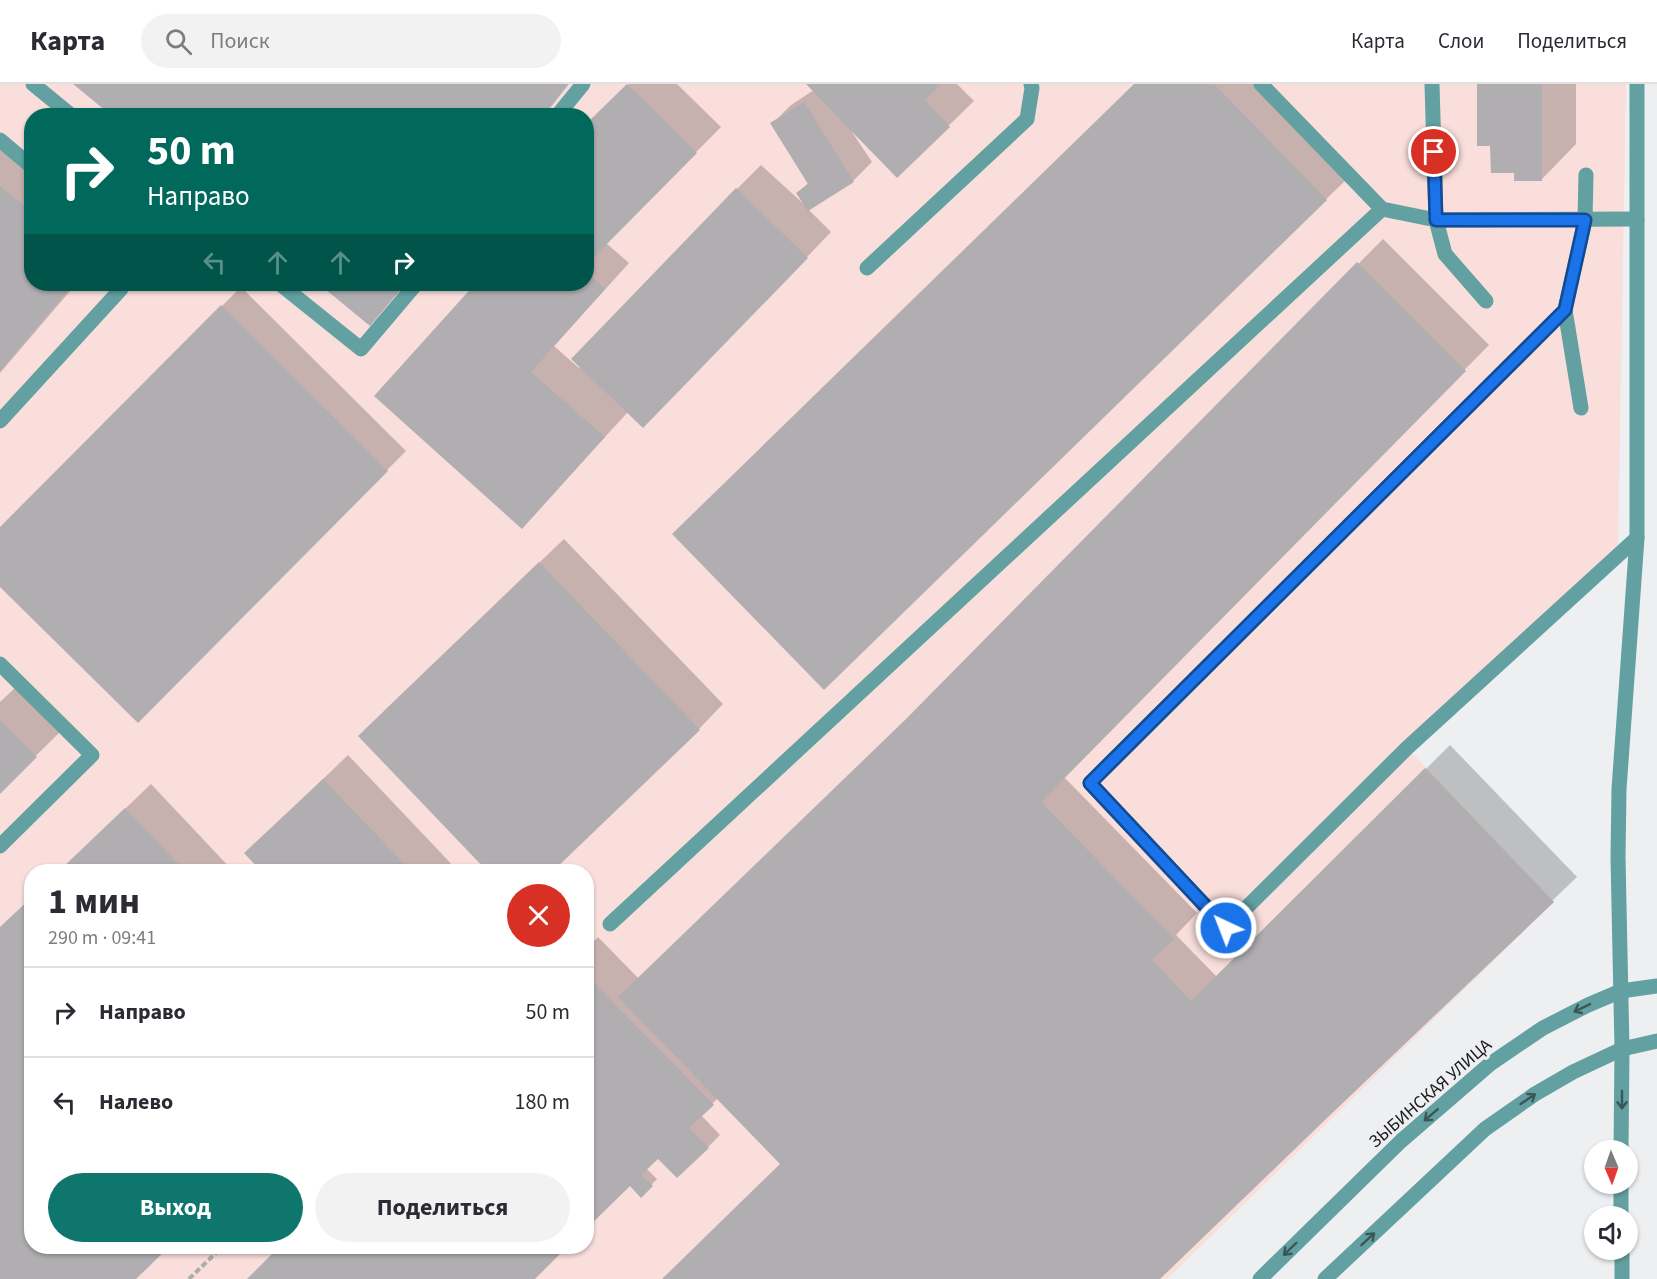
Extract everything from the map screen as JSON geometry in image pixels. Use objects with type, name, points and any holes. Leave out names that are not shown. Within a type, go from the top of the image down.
[{"type":"street","points":[[33,84],[62,108]]},
{"type":"street","points":[[564,108],[584,84]]},
{"type":"street","points":[[867,268],[1027,118],[1031,84]]},
{"type":"street","points":[[1261,84],[1382,209],[1436,220],[1637,219]]},
{"type":"street","points":[[1432,84],[1436,220],[1445,254],[1486,302]]},
{"type":"street","points":[[1621,1140],[1619,789],[1637,538],[1637,84]]},
{"type":"street","points":[[0,140],[24,160]]},
{"type":"street","points":[[1581,408],[1565,310],[1585,220],[1586,175]]},
{"type":"street","points":[[610,924],[1382,209]]},
{"type":"street","points":[[0,421],[120,291]]},
{"type":"street","points":[[289,291],[361,349],[410,291]]},
{"type":"street","points":[[1565,310],[1090,783],[1226,928],[1407,748],[1637,538]]},
{"type":"street","points":[[0,664],[92,755],[0,846]]},
{"type":"street","name":"ЗЫБИНСКАЯ УЛИЦА","points":[[1260,1279],[1401,1141],[1490,1064],[1544,1028],[1621,991],[1657,986]]},
{"type":"street","points":[[1325,1279],[1485,1129],[1573,1072],[1622,1049],[1657,1041]]},
{"type":"street","points":[[1622,1260],[1622,1279]]},
{"type":"path","points":[[189,1279],[215,1254]]},
{"type":"shaded area","points":[[0,84],[1626,84],[1618,547],[1407,748],[1554,902],[1167,1279],[0,1279]]},
{"type":"building","points":[[73,84],[568,84],[548,108],[102,108]]},
{"type":"building","points":[[627,84],[697,153],[594,257],[594,116]]},
{"type":"building","points":[[806,84],[941,84],[925,100],[950,127],[897,178]]},
{"type":"building","points":[[1134,84],[1214,84],[1327,200],[824,690],[672,534]]},
{"type":"building","points":[[1477,84],[1542,84],[1542,181],[1514,181],[1514,173],[1491,173],[1490,146],[1477,146]]},
{"type":"building","points":[[804,102],[854,182],[808,211],[796,193],[808,184],[770,123]]},
{"type":"building","points":[[0,186],[24,206],[24,291],[67,291],[0,371]]},
{"type":"building","points":[[736,188],[808,258],[643,428],[571,359]]},
{"type":"building","points":[[1357,262],[1466,371],[1041,802],[1174,939],[1152,960],[1191,1001],[1425,768],[1554,902],[1160,1279],[662,1279],[780,1164],[618,997],[906,719]]},
{"type":"building","points":[[594,279],[605,289],[531,372],[605,437],[522,529],[374,396],[469,291],[594,291]]},
{"type":"building","points":[[328,291],[399,291],[370,326]]},
{"type":"building","points":[[221,305],[388,471],[138,723],[0,587],[0,527]]},
{"type":"building","points":[[539,562],[700,730],[560,864],[480,864],[358,736]]},
{"type":"building","points":[[0,720],[37,757],[0,794]]},
{"type":"building","points":[[323,779],[404,864],[254,864],[244,853]]},
{"type":"building","points":[[125,808],[178,864],[66,864]]},
{"type":"building","points":[[24,904],[24,1254],[162,1254],[136,1279],[0,1279],[0,927]]},
{"type":"building","points":[[594,983],[714,1105],[689,1128],[709,1148],[677,1178],[658,1159],[641,1175],[653,1186],[641,1198],[630,1186],[594,1221]]},
{"type":"building","points":[[272,1254],[560,1254],[535,1279],[247,1279]]},
{"type":"route","points":[[1226,928],[1090,783],[1565,310],[1585,220],[1436,220],[1434,152]]}]
